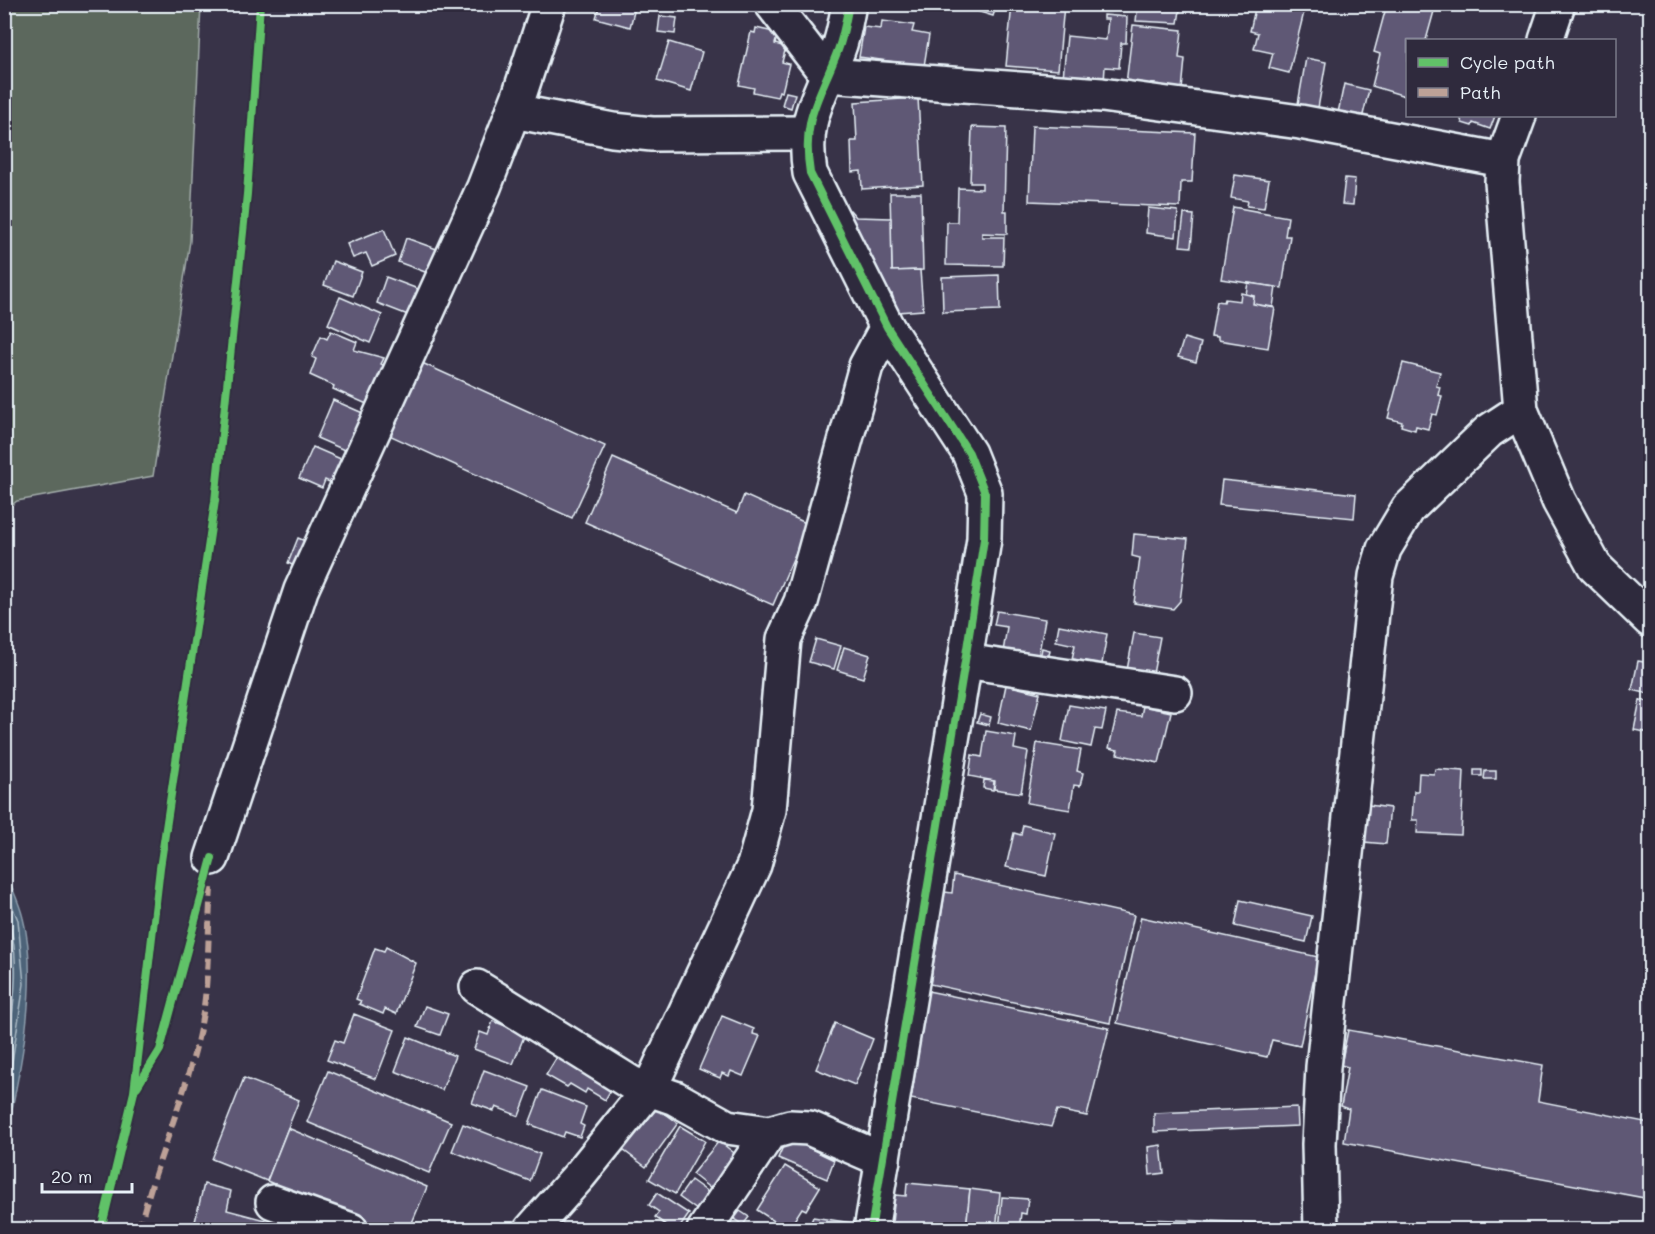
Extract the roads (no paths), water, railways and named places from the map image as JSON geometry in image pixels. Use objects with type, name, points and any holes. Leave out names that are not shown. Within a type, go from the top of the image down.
[{"type":"street","points":[[212,858],[301,590],[484,187],[513,111],[549,4]]},
{"type":"street","points":[[772,4],[827,75],[1102,95],[1300,122],[1503,160]]},
{"type":"street","points":[[849,4],[839,49],[811,116],[806,146],[810,173],[886,327],[969,453],[984,493],[984,539],[871,1230]]},
{"type":"street","points":[[1546,39],[1558,4]]},
{"type":"street","points":[[513,111],[613,130],[652,134],[808,133]]},
{"type":"street","points":[[1519,117],[1503,160],[1502,182],[1521,410],[1559,501],[1595,567],[1650,620]]},
{"type":"street","points":[[531,1230],[579,1176],[650,1088],[754,865],[769,810],[784,639],[801,602],[866,366],[886,327]]},
{"type":"street","points":[[1322,1230],[1319,1144],[1323,1067],[1376,576],[1384,549],[1408,509],[1490,430],[1521,410]]},
{"type":"street","points":[[965,661],[1174,693]]},
{"type":"street","points":[[477,987],[631,1083],[675,1098],[727,1127],[769,1133],[790,1126],[809,1128],[883,1160]]},
{"type":"street","points":[[704,1230],[769,1133]]},
{"type":"street","points":[[273,1202],[351,1230]]},
{"type":"water","points":[[4,866],[23,918],[28,943],[29,971],[26,1030],[5,1142]]}]
